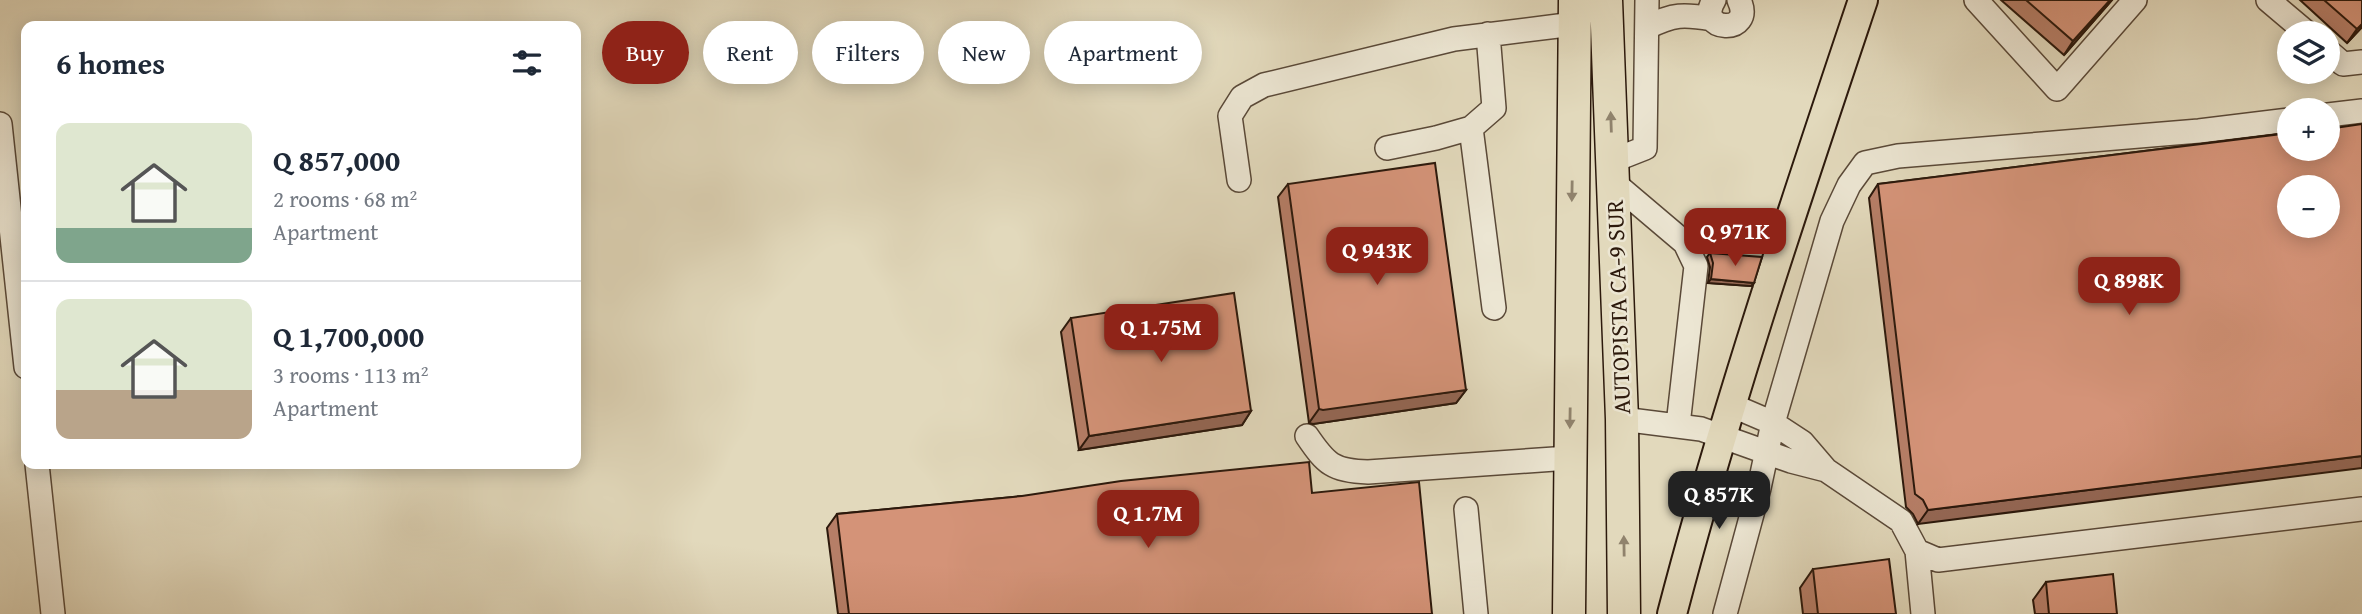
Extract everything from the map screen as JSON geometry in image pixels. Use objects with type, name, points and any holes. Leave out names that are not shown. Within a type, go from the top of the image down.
[{"type":"highway","name":"AUTOPISTA CA-9 SUR","points":[[1606,0],[1622,419],[1624,614]]},
{"type":"highway","name":"AUTOPISTA CA-9 SUR","points":[[1569,614],[1575,12]]},
{"type":"main road","points":[[1672,614],[1721,436],[1863,0]]},
{"type":"street","points":[[1647,0],[1645,148],[1613,172],[1685,243],[1696,266],[1678,425]]},
{"type":"street","points":[[1670,0],[1712,7]]},
{"type":"street","points":[[1976,0],[2057,89],[2135,0]]},
{"type":"street","points":[[2268,0],[2292,21]]},
{"type":"street","points":[[1712,7],[1718,24],[1726,27],[1741,18],[1743,3]]},
{"type":"street","points":[[1648,27],[1665,18],[1712,7]]},
{"type":"street","points":[[1239,180],[1230,116],[1242,97],[1264,85],[1575,12]]},
{"type":"street","points":[[1387,148],[1471,128],[1494,108],[1488,34]]},
{"type":"street","points":[[2340,61],[2343,64],[2362,62]]},
{"type":"street","points":[[2340,114],[2362,111]]},
{"type":"street","points":[[1726,614],[1773,423],[1832,221],[1849,185],[1865,163],[1898,156],[2199,131],[2277,121]]},
{"type":"street","points":[[0,124],[21,320]]},
{"type":"street","points":[[1471,128],[1494,308]]},
{"type":"street","points":[[1731,405],[1773,423],[1802,442],[1826,470],[1901,521],[1917,551],[1923,614]]},
{"type":"street","points":[[1622,419],[1701,429],[1826,470]]},
{"type":"street","points":[[1307,436],[1331,466],[1346,472],[1569,458]]},
{"type":"street","points":[[38,469],[53,614]]},
{"type":"street","points":[[1466,509],[1476,614]]},
{"type":"street","points":[[1917,551],[1938,560],[2362,509]]},
{"type":"building","points":[[2026,0],[2110,0],[2073,41]]},
{"type":"building","points":[[2324,0],[2362,0],[2362,24],[2357,29]]},
{"type":"building","points":[[2362,124],[2362,456],[1928,510],[1923,500],[1915,494],[1878,184],[2277,134],[2277,161],[2340,161],[2340,127]]},
{"type":"building","points":[[1435,163],[1466,390],[1319,409],[1288,184]]},
{"type":"building","points":[[1710,253],[1762,257],[1754,283],[1711,279],[1713,263]]},
{"type":"building","points":[[1234,293],[1251,411],[1089,436],[1071,318]]},
{"type":"building","points":[[1309,462],[1312,493],[1419,482],[1432,614],[849,614],[837,514],[1022,496],[1121,481]]},
{"type":"building","points":[[1889,559],[1896,614],[1818,614],[1813,569]]},
{"type":"building","points":[[2113,574],[2117,614],[2049,614],[2046,582]]}]
